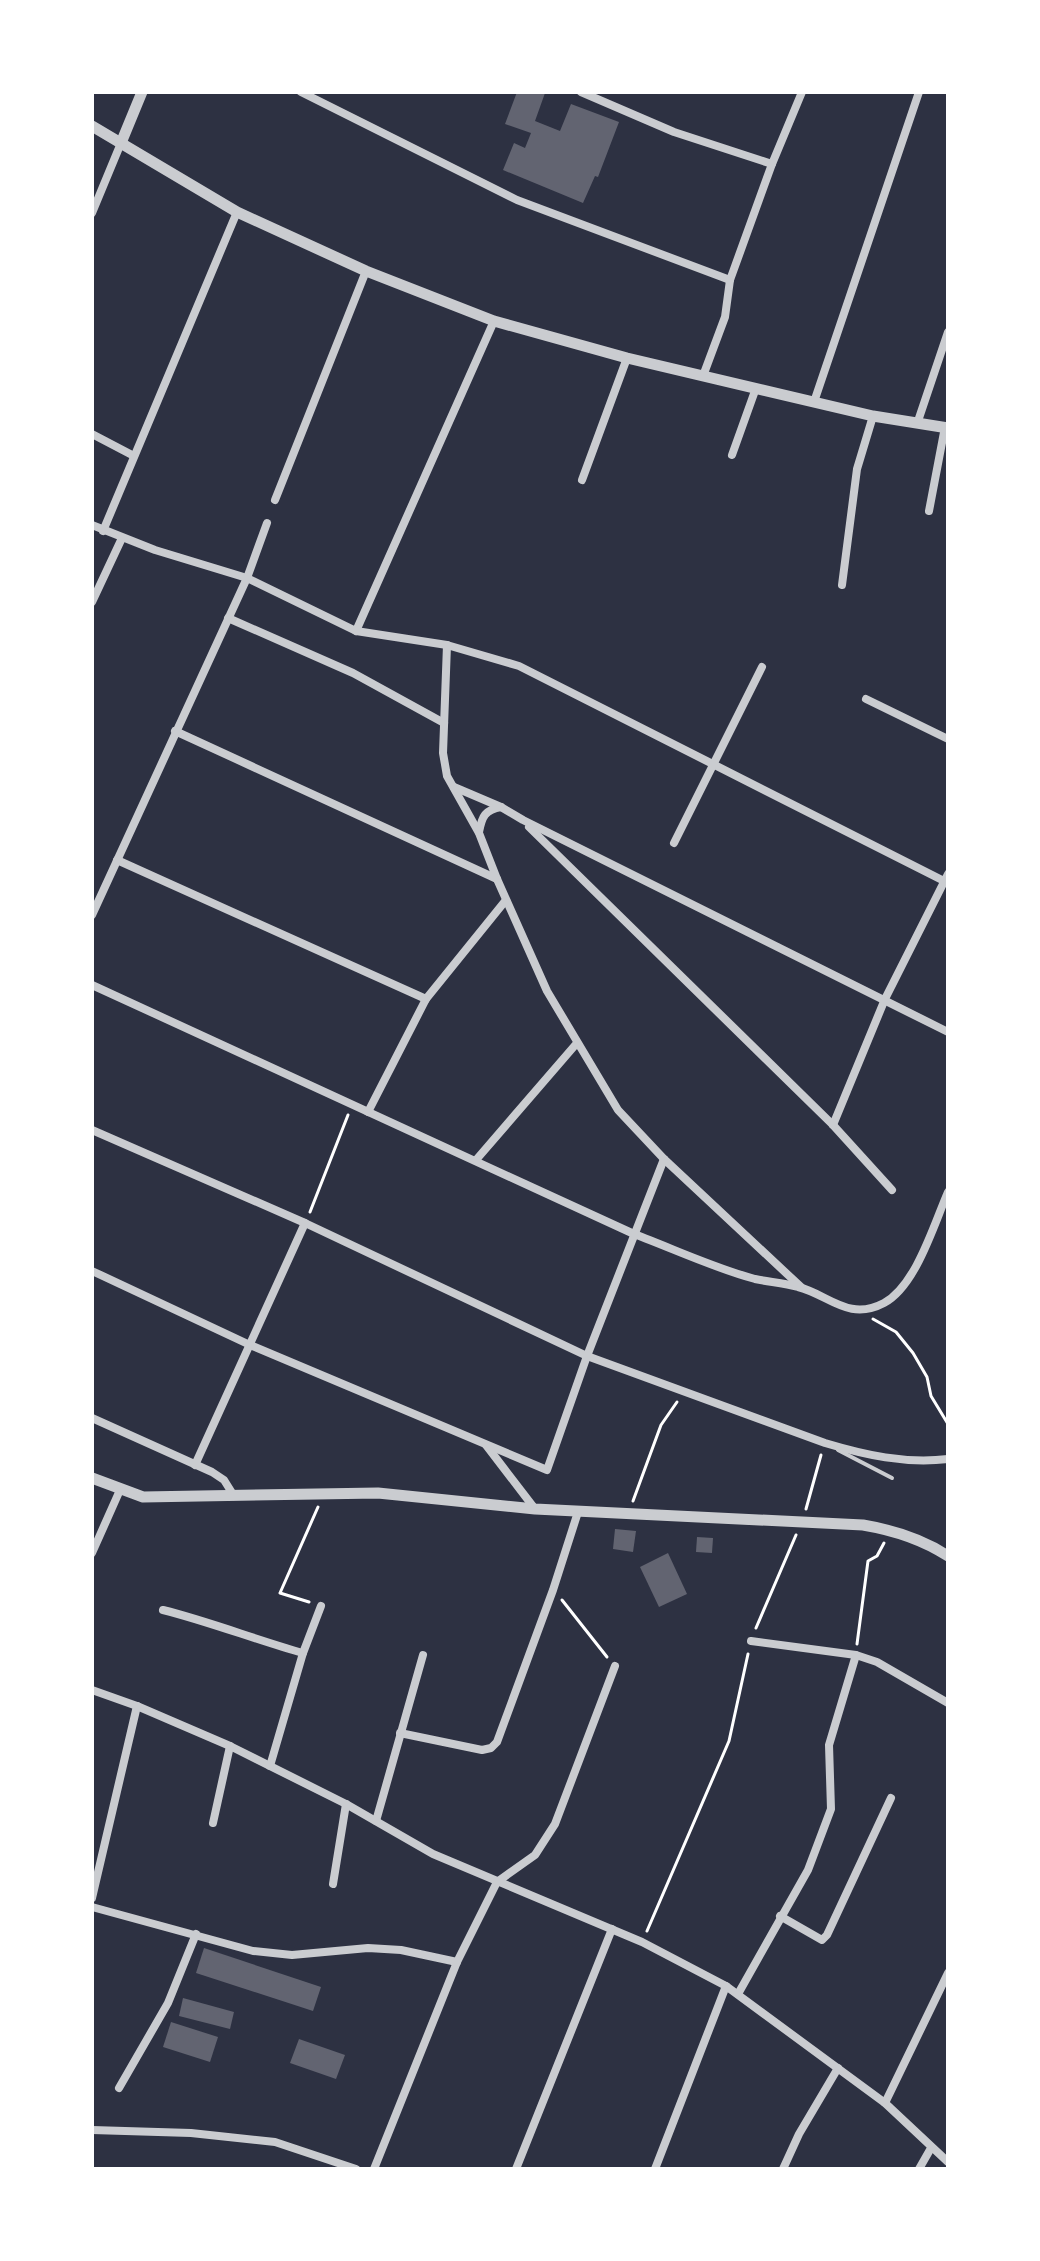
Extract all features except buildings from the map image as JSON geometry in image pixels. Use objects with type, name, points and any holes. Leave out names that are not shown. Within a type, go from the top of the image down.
[{"type":"street","points":[[92,213],[142,92]]},
{"type":"street","points":[[301,92],[517,200],[730,280]]},
{"type":"street","points":[[581,92],[674,132],[772,164]]},
{"type":"street","points":[[703,376],[725,317],[730,280],[802,92]]},
{"type":"street","points":[[814,402],[919,92]]},
{"type":"street","points":[[92,126],[237,212],[366,271],[494,321],[627,358],[873,416],[946,427],[929,511]]},
{"type":"street","points":[[103,531],[237,212]]},
{"type":"street","points":[[275,500],[366,271]]},
{"type":"street","points":[[356,631],[494,321]]},
{"type":"street","points":[[917,424],[948,332]]},
{"type":"street","points":[[582,480],[627,358]]},
{"type":"street","points":[[732,455],[756,388]]},
{"type":"street","points":[[842,585],[857,469],[873,416]]},
{"type":"street","points":[[92,434],[134,456]]},
{"type":"street","points":[[92,915],[247,578],[267,523]]},
{"type":"street","points":[[92,525],[122,538],[247,578],[356,631],[447,645],[519,666],[947,880],[885,999],[833,1125]]},
{"type":"street","points":[[92,602],[122,538]]},
{"type":"street","points":[[228,618],[353,673],[444,723]]},
{"type":"street","points":[[447,645],[444,723],[447,776],[479,833],[547,991],[618,1110],[664,1159],[801,1287],[835,1305],[861,1309],[883,1303],[899,1291],[912,1272],[948,1192]]},
{"type":"street","points":[[674,843],[762,667]]},
{"type":"street","points":[[866,699],[948,739]]},
{"type":"street","points":[[175,731],[497,879]]},
{"type":"street","points":[[453,786],[501,807],[948,1032]]},
{"type":"street","points":[[479,833],[482,817],[488,810],[501,807]]},
{"type":"street","points":[[523,820],[833,1125],[892,1190]]},
{"type":"street","points":[[117,860],[426,999]]},
{"type":"street","points":[[368,1112],[426,999],[506,900]]},
{"type":"street","points":[[92,985],[634,1234],[726,1270],[801,1287]]},
{"type":"street","points":[[476,1160],[577,1043]]},
{"type":"street","points":[[92,1130],[305,1223],[587,1356],[863,1455],[897,1460],[948,1459]]},
{"type":"street","points":[[92,1271],[250,1345],[547,1470],[587,1356],[664,1159]]},
{"type":"street","points":[[195,1465],[305,1223]]},
{"type":"street","points":[[92,1418],[224,1480],[234,1496]]},
{"type":"street","points":[[485,1445],[535,1509]]},
{"type":"street","points":[[92,1478],[143,1497],[378,1493],[578,1512],[863,1525],[891,1530],[948,1556]]},
{"type":"street","points":[[92,1553],[120,1490]]},
{"type":"street","points":[[400,1733],[482,1750],[491,1748],[497,1742],[578,1512]]},
{"type":"street","points":[[270,1766],[303,1653],[321,1606]]},
{"type":"street","points":[[163,1610],[216,1623],[303,1653]]},
{"type":"street","points":[[751,1641],[856,1655],[892,1669],[948,1703]]},
{"type":"street","points":[[376,1821],[423,1655]]},
{"type":"street","points":[[738,1994],[808,1870],[831,1809],[829,1745],[856,1655]]},
{"type":"street","points":[[374,2169],[457,1962],[497,1882],[535,1855],[555,1824],[615,1666]]},
{"type":"street","points":[[92,1690],[230,1746],[346,1804],[433,1854],[642,1942],[726,1986],[885,2103],[948,2162]]},
{"type":"street","points":[[92,1898],[137,1706]]},
{"type":"street","points":[[213,1823],[230,1746]]},
{"type":"street","points":[[780,1916],[822,1940],[827,1935],[891,1798]]},
{"type":"street","points":[[333,1884],[346,1804]]},
{"type":"street","points":[[92,1907],[253,1951],[292,1955],[368,1948],[401,1950],[457,1962]]},
{"type":"street","points":[[516,2169],[612,1929]]},
{"type":"street","points":[[119,2088],[168,2003],[196,1934]]},
{"type":"street","points":[[885,2103],[948,1973]]},
{"type":"street","points":[[655,2169],[726,1986]]},
{"type":"street","points":[[783,2169],[799,2134],[838,2068]]},
{"type":"street","points":[[92,2130],[191,2133],[275,2142],[356,2169]]},
{"type":"street","points":[[919,2169],[931,2148]]},
{"type":"lane","points":[[825,1443],[892,1478]]},
{"type":"path","points":[[305,1223],[352,1106]]},
{"type":"path","points":[[861,1309],[878,1324],[896,1332],[913,1353],[927,1377],[931,1396],[948,1424]]},
{"type":"path","points":[[628,1515],[661,1425],[684,1391]]},
{"type":"path","points":[[642,1942],[729,1741],[751,1641],[801,1524],[825,1443]]},
{"type":"path","points":[[321,1606],[280,1593],[324,1492]]},
{"type":"path","points":[[856,1655],[868,1561],[877,1556],[891,1530]]},
{"type":"path","points":[[553,1590],[615,1666]]}]
